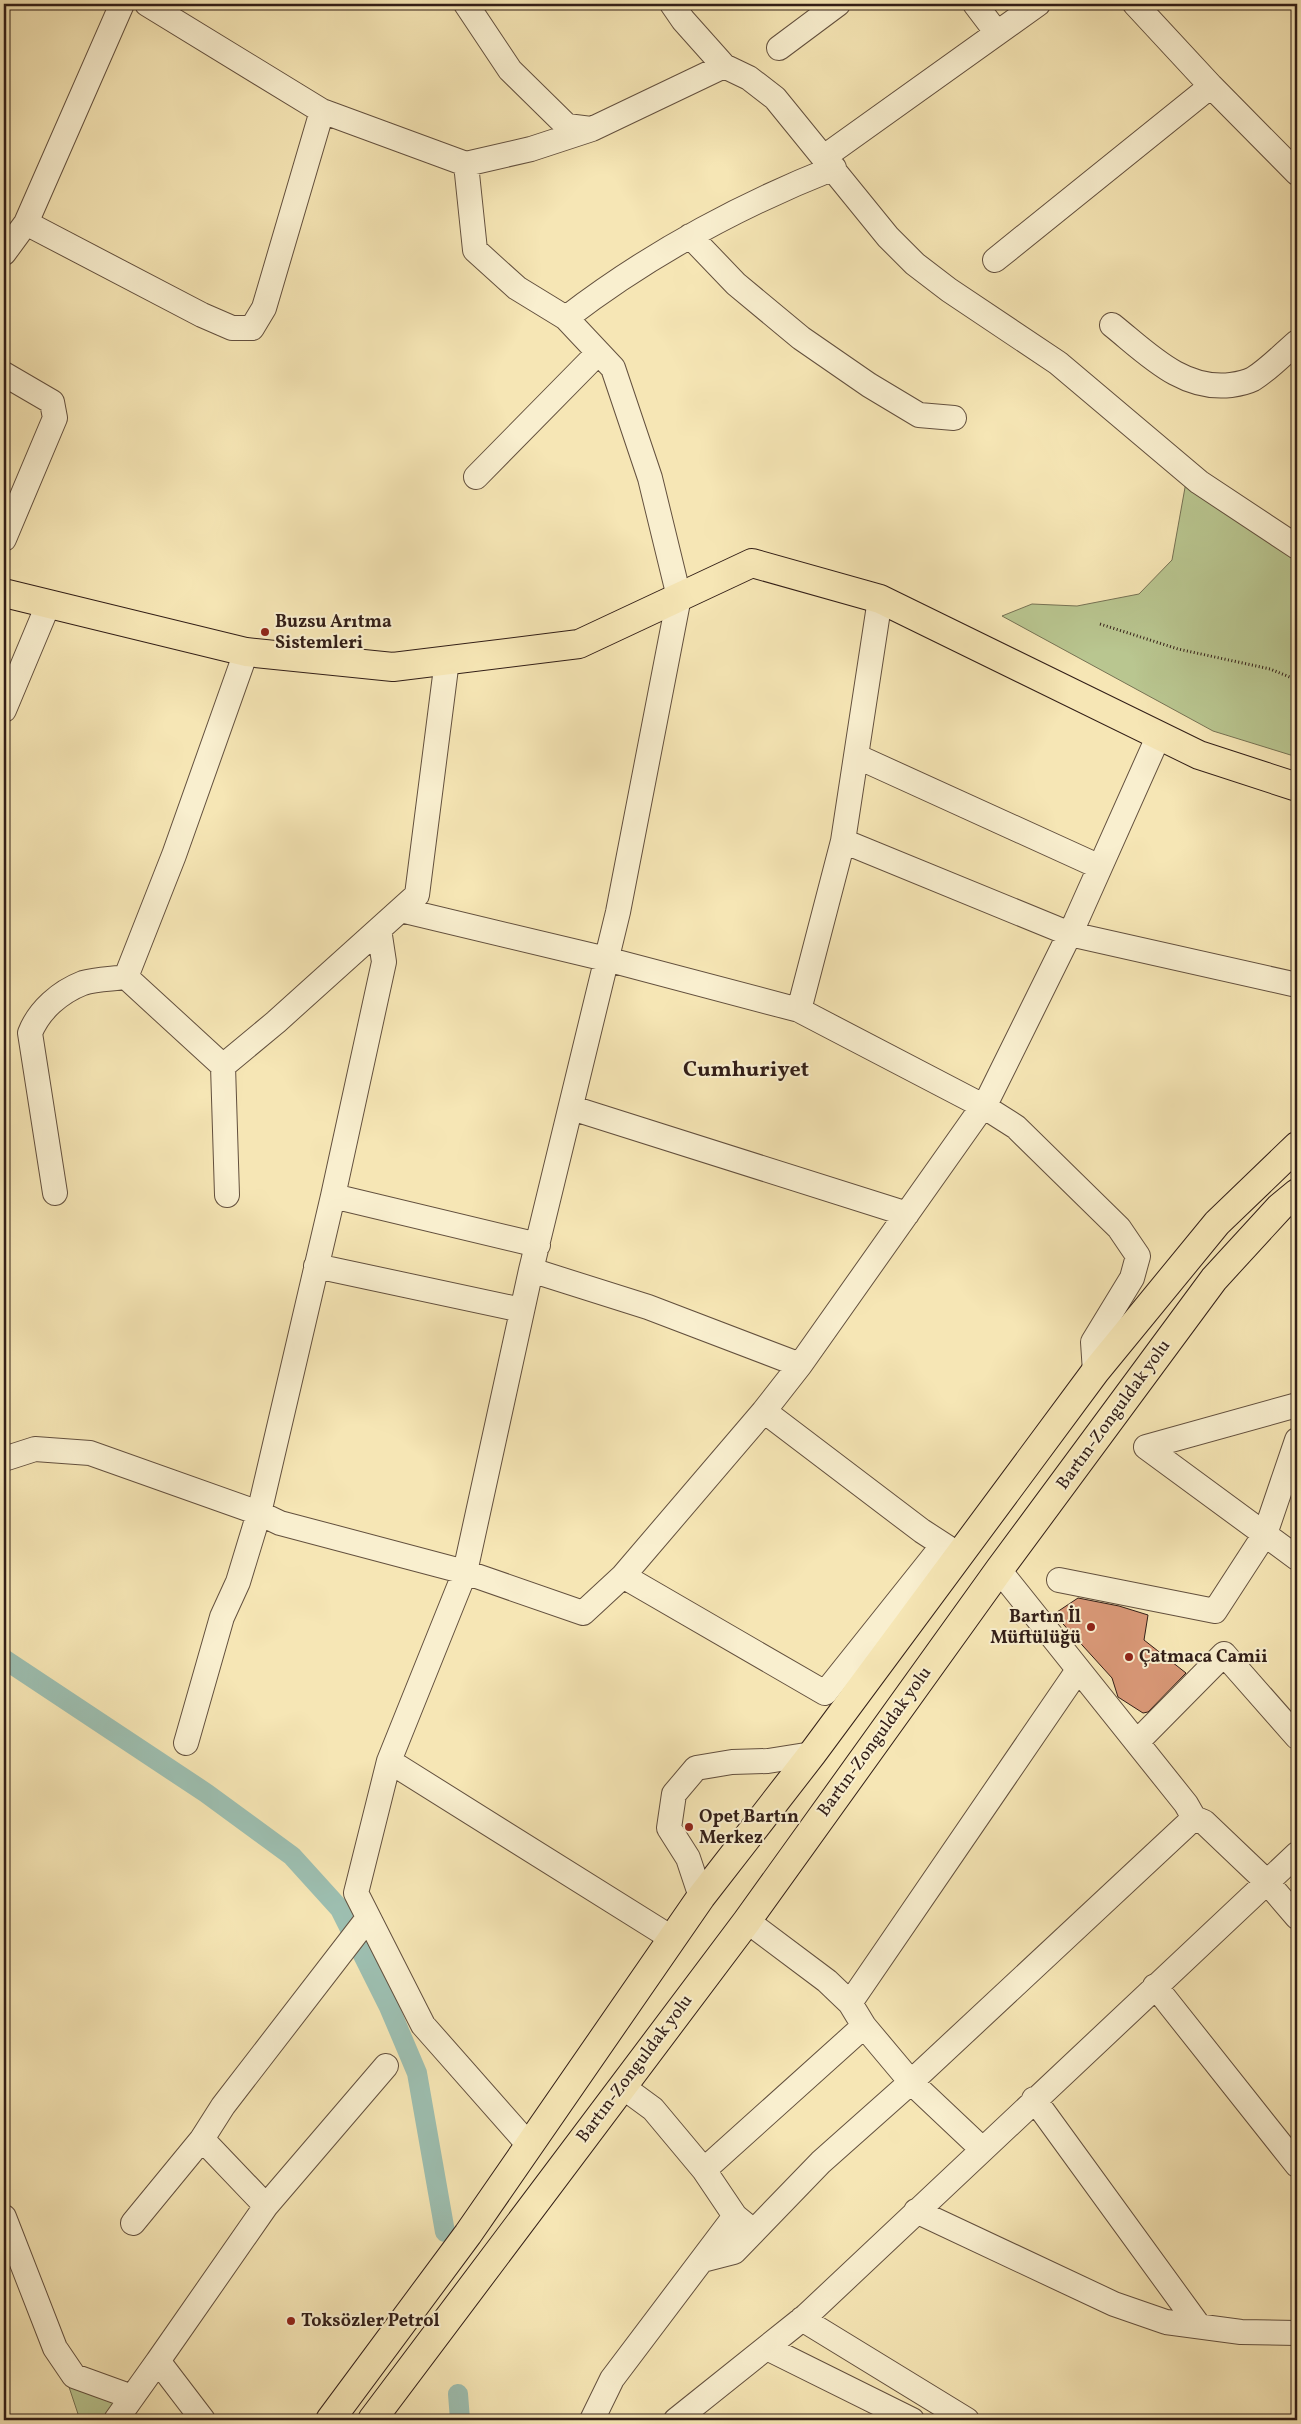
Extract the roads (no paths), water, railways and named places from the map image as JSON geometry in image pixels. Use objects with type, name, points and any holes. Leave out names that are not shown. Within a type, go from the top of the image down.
[{"type":"main road","points":[[4,593],[246,652],[393,667],[579,644],[752,563],[880,599],[1199,755],[1297,787]]},
{"type":"main road","points":[[330,2420],[468,2234],[528,2144],[701,1897],[812,1754],[951,1550],[1217,1223],[1297,1146]]},
{"type":"main road","name":"Bartın-Zonguldak yolu","points":[[372,2420],[747,1921],[999,1570],[1214,1279],[1280,1207],[1297,1193]]},
{"type":"street","points":[[4,253],[26,223],[122,4]]},
{"type":"street","points":[[146,4],[322,111],[466,164],[531,149],[592,129],[724,66]]},
{"type":"street","points":[[466,4],[510,70],[567,126],[592,129]]},
{"type":"street","points":[[672,4],[683,20],[724,66],[756,82],[775,98],[888,237],[931,278],[1033,345],[1079,380],[1199,482],[1297,547]]},
{"type":"street","points":[[780,48],[838,4]]},
{"type":"street","points":[[976,4],[997,33]]},
{"type":"street","points":[[566,318],[610,285],[690,236],[829,163],[997,33],[1038,4]]},
{"type":"street","points":[[1135,4],[1211,86],[1297,174]]},
{"type":"street","points":[[995,260],[1211,86]]},
{"type":"street","points":[[26,223],[202,315],[232,328],[252,328],[264,308],[322,111]]},
{"type":"street","points":[[466,164],[475,250],[518,288],[566,318],[613,368],[647,469],[679,597],[618,912],[572,1108],[531,1270],[465,1572],[389,1761],[356,1893],[423,2025],[528,2144]]},
{"type":"street","points":[[690,236],[736,284],[800,338],[919,415],[954,418]]},
{"type":"street","points":[[1112,325],[1170,372],[1182,378],[1206,385],[1237,384],[1252,379],[1297,342]]},
{"type":"street","points":[[476,477],[598,353]]},
{"type":"street","points":[[4,374],[52,402],[55,418],[4,539]]},
{"type":"street","points":[[798,1010],[843,841],[880,599]]},
{"type":"street","points":[[4,710],[48,605]]},
{"type":"street","points":[[126,976],[174,855],[246,652]]},
{"type":"street","points":[[223,1066],[276,1022],[417,895],[447,660]]},
{"type":"street","points":[[4,1459],[35,1449],[90,1453],[259,1513],[280,1523],[465,1572],[583,1613],[623,1576],[764,1411],[800,1365],[983,1106],[1070,934],[1159,735]]},
{"type":"street","points":[[856,756],[1100,868]]},
{"type":"street","points":[[843,841],[1070,934],[1297,985]]},
{"type":"street","points":[[401,910],[606,959],[798,1010],[983,1106],[1016,1127],[1119,1228],[1138,1256],[1132,1278],[1094,1342],[1095,1372]]},
{"type":"street","points":[[186,1743],[222,1617],[238,1582],[259,1513],[333,1196],[384,962],[379,929]]},
{"type":"street","points":[[126,976],[223,1066],[227,1195]]},
{"type":"street","points":[[56,1193],[30,1033],[37,1019],[57,998],[84,983],[126,976]]},
{"type":"street","points":[[572,1108],[907,1214]]},
{"type":"street","points":[[333,1196],[538,1245]]},
{"type":"street","points":[[316,1266],[522,1310]]},
{"type":"street","points":[[531,1270],[648,1307],[800,1365]]},
{"type":"street","points":[[1297,1405],[1146,1447],[1297,1558]]},
{"type":"street","points":[[623,1576],[826,1693],[951,1550],[922,1531],[764,1411]]},
{"type":"street","points":[[1059,1580],[1215,1611],[1265,1534],[1297,1440]]},
{"type":"street","points":[[999,1570],[1186,1804],[1194,1818],[1204,1822],[1267,1882],[1297,1917]]},
{"type":"street","points":[[1137,1742],[1224,1654],[1297,1737]]},
{"type":"street","points":[[850,2003],[1078,1670]]},
{"type":"street","points":[[701,1897],[688,1858],[669,1828],[674,1794],[696,1768],[732,1762],[768,1761],[812,1754]]},
{"type":"street","points":[[389,1761],[662,1932]]},
{"type":"street","points":[[703,2260],[734,2252],[821,2162],[911,2082],[1194,1818]]},
{"type":"street","points":[[676,2420],[802,2319],[1034,2099],[1297,1854]]},
{"type":"street","points":[[133,2223],[202,2139],[223,2106],[368,1918]]},
{"type":"street","points":[[747,1921],[827,1981],[850,2003],[864,2026],[911,2082],[982,2149]]},
{"type":"street","points":[[1155,1986],[1297,2164]]},
{"type":"street","points":[[704,2170],[864,2026]]},
{"type":"street","points":[[116,2420],[266,2206],[386,2066]]},
{"type":"street","points":[[623,2087],[654,2109],[704,2170],[735,2216],[753,2231]]},
{"type":"street","points":[[1034,2099],[1199,2326]]},
{"type":"street","points":[[202,2139],[266,2206]]},
{"type":"street","points":[[916,2211],[1114,2304],[1166,2322],[1241,2332],[1297,2333]]},
{"type":"street","points":[[592,2420],[612,2379],[735,2216]]},
{"type":"street","points":[[4,2217],[55,2348],[74,2376],[132,2397]]},
{"type":"street","points":[[802,2319],[967,2420]]},
{"type":"street","points":[[767,2348],[912,2420]]},
{"type":"street","points":[[158,2361],[203,2420]]},
{"type":"waterway","points":[[4,1659],[206,1793],[292,1856],[340,1909],[389,2007],[417,2073],[445,2232]]},
{"type":"waterway","points":[[458,2394],[460,2420]]},
{"type":"place","name":"Buzsu Arıtma Sistemleri","points":[[265,632]]},
{"type":"place","name":"Bartın İl Müftülüğü","points":[[1091,1627]]},
{"type":"place","name":"Çatmaca Camii","points":[[1129,1657]]},
{"type":"place","name":"Opet Bartın Merkez","points":[[689,1827]]},
{"type":"place","name":"Toksözler Petrol","points":[[291,2321]]},
{"type":"district","name":"Cumhuriyet","points":[[746,1070]]}]
